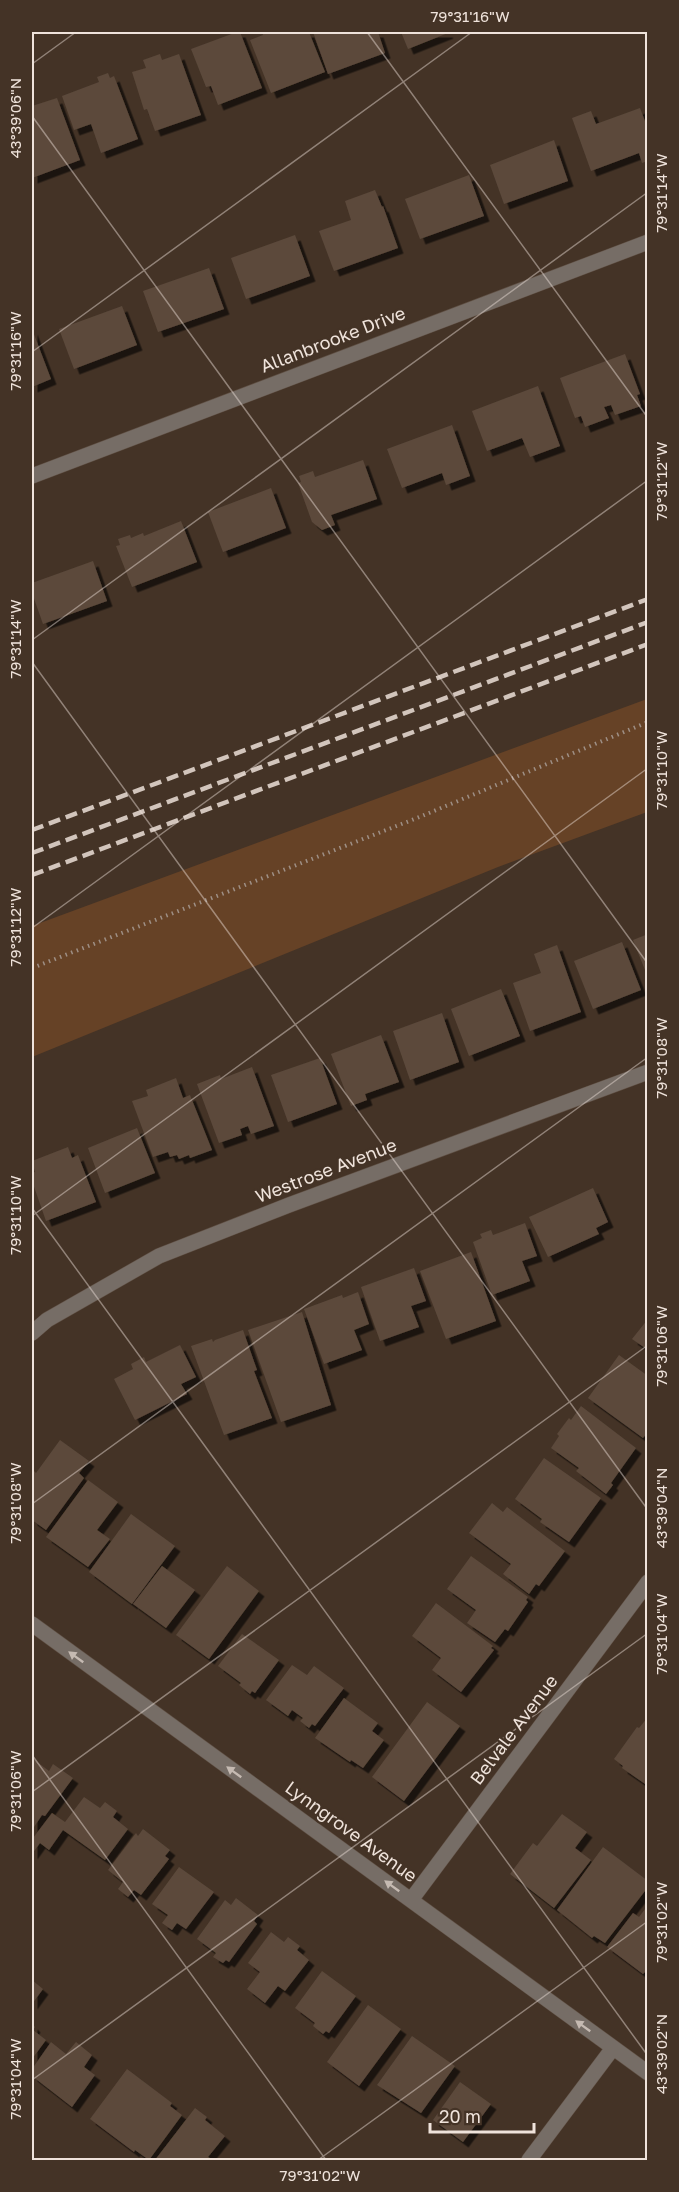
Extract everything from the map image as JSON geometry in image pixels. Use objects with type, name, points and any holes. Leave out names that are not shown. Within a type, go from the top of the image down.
[{"type":"street","name":"Allanbrooke Drive","points":[[32,476],[648,242]]},
{"type":"street","name":"Westrose Avenue","points":[[32,1333],[47,1320],[159,1256],[289,1205],[648,1072]]},
{"type":"street","name":"Belvale Avenue","points":[[411,1900],[648,1582]]},
{"type":"street","name":"Lynngrove Avenue","points":[[32,1624],[648,2073]]},
{"type":"street","points":[[529,2160],[613,2048]]},
{"type":"path","points":[[32,968],[417,818],[648,722]]},
{"type":"shaded area","points":[[647,699],[647,812],[498,867],[32,1057],[32,926]]},
{"type":"building","points":[[240,32],[262,88],[218,105],[211,86],[206,87],[191,49]]},
{"type":"building","points":[[262,32],[309,32],[325,72],[271,93],[250,40],[263,35]]},
{"type":"building","points":[[313,32],[378,32],[385,53],[328,74]]},
{"type":"building","points":[[401,32],[447,32],[448,33],[408,49]]},
{"type":"building","points":[[160,54],[162,60],[179,54],[201,115],[155,131],[147,109],[144,110],[132,72],[146,68],[143,60]]},
{"type":"building","points":[[108,73],[110,78],[114,76],[138,139],[101,153],[91,124],[74,130],[62,96],[99,82],[97,77]]},
{"type":"building","points":[[57,98],[80,160],[32,178],[32,106]]},
{"type":"building","points":[[640,108],[648,129],[648,161],[642,163],[639,153],[591,171],[572,118],[591,111],[596,124]]},
{"type":"building","points":[[554,140],[568,181],[504,204],[490,165]]},
{"type":"building","points":[[469,175],[484,216],[420,239],[405,199]]},
{"type":"building","points":[[375,190],[398,248],[334,271],[319,231],[351,220],[345,201]]},
{"type":"building","points":[[295,235],[310,276],[246,299],[231,258]]},
{"type":"building","points":[[209,268],[224,309],[158,332],[143,291]]},
{"type":"building","points":[[122,306],[137,345],[74,369],[59,329]]},
{"type":"building","points":[[32,329],[51,379],[32,387]]},
{"type":"building","points":[[625,354],[640,394],[637,395],[641,406],[615,415],[611,405],[604,407],[609,418],[585,427],[581,416],[575,418],[560,378]]},
{"type":"building","points":[[538,386],[560,446],[530,457],[522,438],[487,451],[472,411]]},
{"type":"building","points":[[452,425],[470,476],[446,485],[442,473],[402,488],[387,449]]},
{"type":"building","points":[[363,460],[377,499],[331,515],[335,525],[322,530],[312,522],[298,483],[301,482],[299,476],[313,471],[315,477]]},
{"type":"building","points":[[271,488],[286,528],[223,552],[208,512]]},
{"type":"building","points":[[181,521],[197,562],[132,587],[116,546],[120,545],[118,539],[130,535],[131,538],[143,533],[144,536]]},
{"type":"building","points":[[93,561],[107,601],[43,624],[32,593],[32,583]]},
{"type":"building","points":[[648,934],[648,975],[647,975],[633,940]]},
{"type":"building","points":[[622,942],[641,990],[593,1009],[574,961]]},
{"type":"building","points":[[557,945],[581,1012],[530,1031],[513,983],[541,973],[534,954]]},
{"type":"building","points":[[501,989],[520,1036],[469,1056],[451,1009]]},
{"type":"building","points":[[442,1013],[459,1062],[410,1080],[393,1031]]},
{"type":"building","points":[[381,1035],[399,1082],[365,1094],[367,1100],[351,1106],[331,1054]]},
{"type":"building","points":[[320,1058],[337,1104],[288,1122],[271,1075]]},
{"type":"building","points":[[252,1067],[274,1126],[251,1134],[248,1126],[240,1129],[242,1135],[219,1143],[197,1084],[220,1075],[221,1079]]},
{"type":"building","points":[[176,1078],[183,1098],[190,1095],[212,1150],[190,1158],[189,1155],[179,1159],[177,1155],[170,1157],[168,1152],[153,1157],[132,1101],[148,1096],[146,1090]]},
{"type":"building","points":[[137,1128],[155,1173],[105,1193],[88,1148]]},
{"type":"building","points":[[68,1147],[72,1158],[78,1155],[96,1202],[46,1221],[32,1181],[32,1173],[35,1172],[32,1161]]},
{"type":"building","points":[[593,1188],[608,1222],[596,1228],[599,1234],[548,1257],[529,1217]]},
{"type":"building","points":[[525,1223],[537,1256],[522,1261],[530,1281],[492,1295],[473,1242],[482,1238],[480,1234],[491,1230],[493,1235]]},
{"type":"building","points":[[471,1252],[496,1321],[446,1339],[420,1271]]},
{"type":"building","points":[[414,1268],[426,1301],[411,1306],[419,1327],[380,1341],[361,1287]]},
{"type":"building","points":[[358,1292],[369,1324],[354,1330],[362,1350],[324,1364],[304,1309],[342,1295],[343,1298]]},
{"type":"building","points":[[302,1312],[331,1405],[281,1422],[248,1330]]},
{"type":"building","points":[[648,1319],[648,1350],[632,1339]]},
{"type":"building","points":[[243,1330],[257,1370],[254,1371],[272,1418],[224,1435],[191,1346],[212,1339],[213,1342]]},
{"type":"building","points":[[180,1345],[196,1377],[181,1384],[187,1394],[135,1420],[114,1379],[133,1369],[131,1364],[144,1357],[146,1362]]},
{"type":"building","points":[[619,1355],[648,1376],[648,1432],[643,1438],[588,1398]]},
{"type":"building","points":[[581,1406],[636,1448],[611,1483],[613,1485],[606,1494],[576,1471],[579,1468],[551,1448],[559,1436],[557,1434]]},
{"type":"building","points":[[60,1440],[89,1461],[79,1473],[84,1478],[46,1530],[32,1520],[32,1469],[36,1473]]},
{"type":"building","points":[[544,1458],[601,1498],[569,1542],[540,1522],[542,1519],[515,1499]]},
{"type":"building","points":[[88,1480],[118,1502],[97,1530],[110,1539],[88,1567],[46,1537]]},
{"type":"building","points":[[492,1503],[503,1512],[507,1507],[565,1551],[539,1586],[536,1584],[529,1594],[503,1574],[511,1564],[469,1533]]},
{"type":"building","points":[[131,1514],[175,1546],[132,1604],[89,1572]]},
{"type":"building","points":[[471,1556],[528,1597],[526,1600],[528,1602],[508,1631],[505,1629],[495,1642],[467,1623],[476,1610],[447,1589]]},
{"type":"building","points":[[162,1566],[195,1590],[166,1628],[133,1604]]},
{"type":"building","points":[[227,1566],[259,1591],[209,1659],[176,1635]]},
{"type":"building","points":[[436,1603],[493,1646],[491,1648],[494,1650],[461,1692],[432,1670],[441,1658],[412,1636]]},
{"type":"building","points":[[242,1634],[279,1660],[255,1693],[252,1691],[250,1694],[239,1685],[241,1683],[218,1666]]},
{"type":"building","points":[[292,1665],[307,1675],[314,1666],[344,1688],[315,1726],[312,1724],[309,1728],[300,1721],[303,1718],[292,1710],[288,1716],[266,1700]]},
{"type":"building","points":[[344,1698],[378,1723],[372,1731],[384,1740],[363,1768],[351,1760],[350,1762],[315,1738]]},
{"type":"building","points":[[427,1702],[460,1726],[404,1801],[372,1777]]},
{"type":"building","points":[[648,1717],[648,1786],[622,1768],[623,1766],[614,1759],[637,1727],[639,1728]]},
{"type":"building","points":[[32,1758],[49,1771],[53,1764],[73,1778],[32,1830]]},
{"type":"building","points":[[84,1797],[100,1808],[105,1802],[117,1811],[113,1817],[128,1829],[105,1860],[63,1830],[49,1850],[40,1843],[32,1854],[32,1836],[33,1838],[52,1813],[65,1822]]},
{"type":"building","points":[[562,1814],[587,1832],[575,1848],[591,1860],[554,1908],[510,1874],[533,1843],[537,1846]]},
{"type":"building","points":[[143,1829],[170,1850],[165,1856],[169,1859],[141,1895],[134,1890],[128,1897],[118,1889],[123,1882],[108,1870],[136,1833],[138,1836]]},
{"type":"building","points":[[603,1847],[648,1881],[648,1887],[605,1943],[594,1936],[592,1938],[557,1910]]},
{"type":"building","points":[[179,1867],[214,1892],[186,1929],[177,1923],[172,1930],[162,1923],[168,1915],[152,1904]]},
{"type":"building","points":[[236,1898],[258,1915],[254,1921],[257,1924],[229,1962],[226,1960],[223,1963],[213,1957],[216,1953],[197,1939],[225,1900],[231,1905]]},
{"type":"building","points":[[648,1905],[648,1974],[645,1972],[643,1974],[607,1947],[633,1913],[639,1917]]},
{"type":"building","points":[[271,1932],[284,1942],[288,1937],[300,1946],[297,1950],[309,1960],[285,1991],[278,1986],[265,2003],[247,1989],[260,1972],[248,1963]]},
{"type":"building","points":[[322,1971],[356,1996],[329,2033],[326,2031],[323,2034],[313,2026],[315,2023],[295,2008]]},
{"type":"building","points":[[32,1980],[43,1989],[32,2004]]},
{"type":"building","points":[[368,2005],[401,2029],[359,2086],[327,2062]]},
{"type":"building","points":[[32,2024],[35,2027],[33,2030],[46,2040],[32,2059]]},
{"type":"building","points":[[412,2036],[455,2066],[421,2113],[377,2085]]},
{"type":"building","points":[[51,2042],[66,2054],[76,2042],[92,2055],[84,2067],[95,2075],[72,2107],[32,2076],[32,2069]]},
{"type":"building","points":[[127,2069],[172,2103],[170,2106],[182,2115],[149,2160],[135,2150],[134,2152],[90,2119]]},
{"type":"building","points":[[460,2082],[491,2104],[463,2142],[433,2120]]},
{"type":"building","points":[[195,2108],[207,2117],[205,2120],[225,2136],[208,2157],[213,2160],[155,2160]]},
{"type":"railway","points":[[32,830],[648,599]]},
{"type":"railway","points":[[32,853],[648,622]]},
{"type":"railway","points":[[32,875],[648,644]]}]
